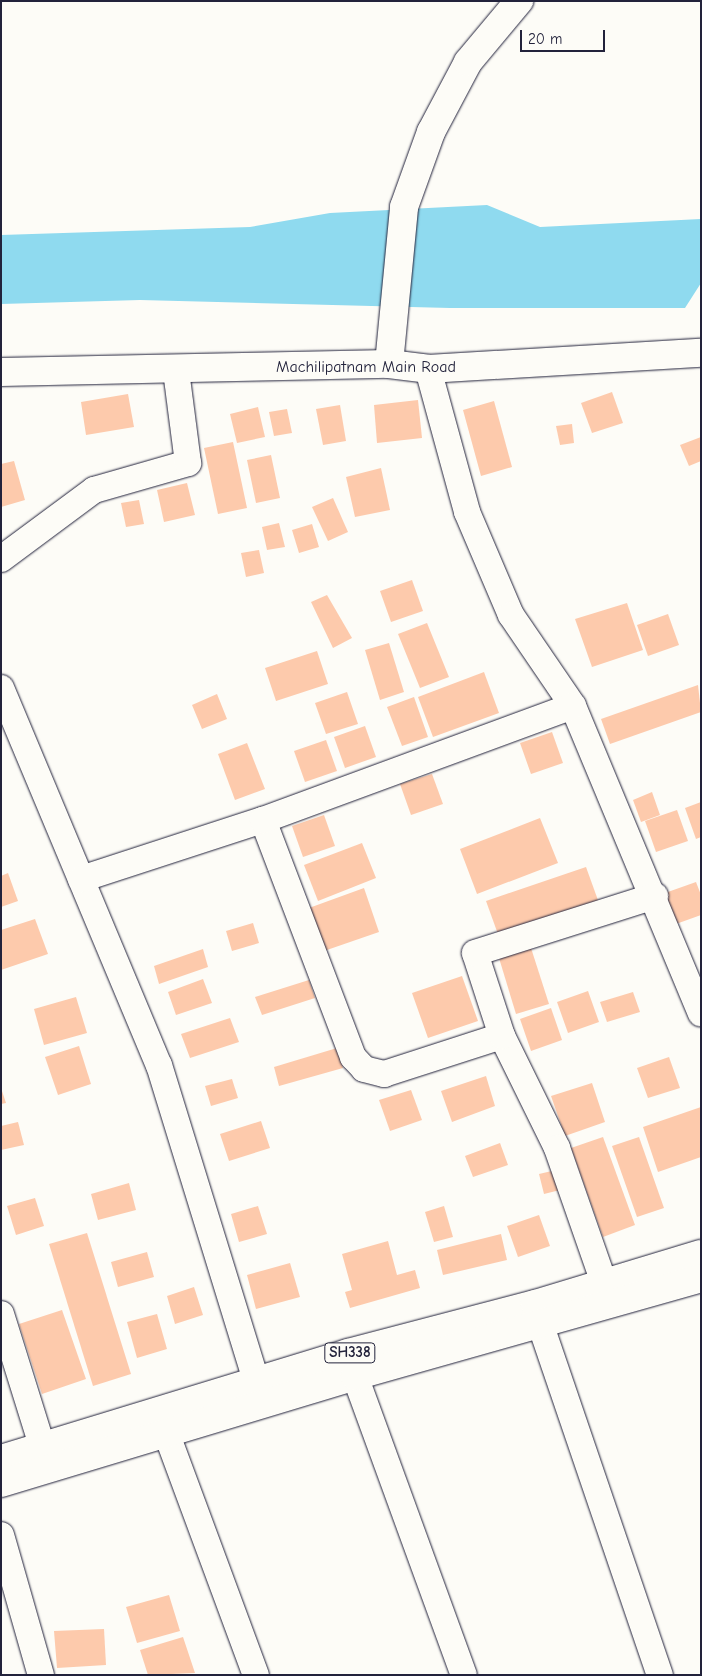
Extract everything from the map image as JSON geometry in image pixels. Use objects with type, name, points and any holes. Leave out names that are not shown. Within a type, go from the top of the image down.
[{"type":"main road","points":[[389,352],[404,208],[431,132],[468,62],[519,1]]},
{"type":"main road","name":"Machilipatnam Main Road","points":[[1,372],[176,370],[389,352],[428,369],[701,354]]},
{"type":"main road","name":"SH338","points":[[1,1459],[256,1381],[701,1254]]},
{"type":"main road","name":"SH338","points":[[1,1483],[355,1376],[541,1326],[701,1278]]},
{"type":"street","points":[[428,369],[470,521],[511,615],[573,706],[655,896],[691,958],[701,1013]]},
{"type":"street","points":[[1,559],[94,490],[188,464],[176,370]]},
{"type":"street","points":[[1,688],[159,1065],[256,1381]]},
{"type":"street","points":[[81,879],[263,820],[573,706]]},
{"type":"street","points":[[263,820],[353,1057],[364,1069],[384,1074],[502,1036]]},
{"type":"street","points":[[604,1283],[556,1148],[502,1036],[475,953],[655,896]]},
{"type":"street","points":[[1,1314],[42,1446]]},
{"type":"street","points":[[541,1326],[660,1675]]},
{"type":"street","points":[[355,1376],[464,1675]]},
{"type":"street","points":[[166,1432],[256,1675]]},
{"type":"street","points":[[1,1535],[41,1675]]},
{"type":"water","points":[[487,205],[540,227],[701,219],[701,283],[685,308],[450,308],[140,300],[1,304],[1,235],[250,227],[330,213]]},
{"type":"building","points":[[612,392],[623,423],[592,433],[581,403]]},
{"type":"building","points":[[128,394],[134,427],[86,435],[81,402]]},
{"type":"building","points":[[418,400],[422,438],[377,443],[374,405]]},
{"type":"building","points":[[494,401],[512,467],[481,476],[463,410]]},
{"type":"building","points":[[340,405],[346,441],[323,445],[316,409]]},
{"type":"building","points":[[258,407],[265,437],[237,443],[230,414]]},
{"type":"building","points":[[287,409],[292,433],[274,436],[269,412]]},
{"type":"building","points":[[572,424],[574,443],[560,445],[556,426]]},
{"type":"building","points":[[701,437],[701,461],[689,466],[680,445]]},
{"type":"building","points":[[233,442],[247,508],[218,514],[204,448]]},
{"type":"building","points":[[271,455],[280,498],[256,503],[247,460]]},
{"type":"building","points":[[14,461],[25,500],[1,507],[1,464]]},
{"type":"building","points":[[381,468],[390,510],[355,517],[346,477]]},
{"type":"building","points":[[187,483],[195,515],[164,522],[157,490]]},
{"type":"building","points":[[333,498],[348,532],[328,541],[312,507]]},
{"type":"building","points":[[139,500],[144,524],[126,527],[121,503]]},
{"type":"building","points":[[279,523],[285,547],[267,550],[262,527]]},
{"type":"building","points":[[312,524],[319,547],[299,553],[292,530]]},
{"type":"building","points":[[259,550],[264,573],[246,577],[241,553]]},
{"type":"building","points":[[412,580],[423,611],[391,622],[380,591]]},
{"type":"building","points":[[327,595],[352,638],[333,648],[311,602]]},
{"type":"building","points":[[627,603],[643,650],[592,667],[575,619]]},
{"type":"building","points":[[668,614],[679,645],[648,656],[637,625]]},
{"type":"building","points":[[427,623],[449,677],[420,688],[398,634]]},
{"type":"building","points":[[389,643],[404,692],[380,700],[365,650]]},
{"type":"building","points":[[317,651],[328,684],[276,701],[265,668]]},
{"type":"building","points":[[484,672],[499,713],[433,737],[418,697]]},
{"type":"building","points":[[698,685],[701,712],[610,744],[601,719]]},
{"type":"building","points":[[347,692],[358,724],[326,734],[315,703]]},
{"type":"building","points":[[217,694],[227,719],[202,729],[192,705]]},
{"type":"building","points":[[414,697],[428,737],[402,746],[387,707]]},
{"type":"building","points":[[365,726],[376,757],[345,768],[334,737]]},
{"type":"building","points":[[552,732],[563,763],[531,774],[520,743]]},
{"type":"building","points":[[326,740],[337,771],[305,782],[294,751]]},
{"type":"building","points":[[247,743],[265,789],[235,800],[218,754]]},
{"type":"building","points":[[432,774],[443,804],[411,815],[400,784]]},
{"type":"building","points":[[652,792],[660,815],[641,822],[633,800]]},
{"type":"building","points":[[701,802],[701,837],[696,839],[685,808]]},
{"type":"building","points":[[677,810],[688,841],[656,852],[645,821]]},
{"type":"building","points":[[324,815],[335,846],[303,857],[292,826]]},
{"type":"building","points":[[540,818],[558,863],[477,894],[460,849]]},
{"type":"building","points":[[362,843],[376,878],[318,901],[304,865]]},
{"type":"building","points":[[586,867],[599,903],[499,937],[486,901]]},
{"type":"building","points":[[8,873],[18,901],[1,907],[1,876]]},
{"type":"building","points":[[696,882],[701,895],[701,915],[676,924],[665,893]]},
{"type":"building","points":[[364,888],[379,932],[324,951],[309,908]]},
{"type":"building","points":[[35,919],[48,954],[1,970],[1,930]]},
{"type":"building","points":[[253,923],[259,943],[232,951],[226,931]]},
{"type":"building","points":[[531,948],[549,1004],[516,1014],[499,958]]},
{"type":"building","points":[[203,949],[208,967],[159,984],[154,966]]},
{"type":"building","points":[[462,976],[478,1021],[428,1038],[412,993]]},
{"type":"building","points":[[203,979],[212,1003],[176,1015],[168,992]]},
{"type":"building","points":[[309,980],[315,998],[262,1015],[255,997]]},
{"type":"building","points":[[588,991],[599,1022],[568,1033],[557,1002]]},
{"type":"building","points":[[633,992],[640,1012],[607,1022],[600,1002]]},
{"type":"building","points":[[76,997],[87,1033],[44,1045],[34,1009]]},
{"type":"building","points":[[551,1008],[562,1040],[531,1051],[520,1019]]},
{"type":"building","points":[[230,1018],[239,1042],[190,1058],[181,1034]]},
{"type":"building","points":[[79,1046],[91,1084],[58,1095],[45,1057]]},
{"type":"building","points":[[337,1048],[343,1068],[279,1086],[274,1067]]},
{"type":"building","points":[[669,1057],[680,1088],[648,1098],[637,1068]]},
{"type":"building","points":[[486,1076],[495,1106],[452,1122],[441,1091]]},
{"type":"building","points":[[232,1079],[238,1098],[211,1106],[205,1086]]},
{"type":"building","points":[[592,1083],[605,1122],[565,1136],[551,1096]]},
{"type":"building","points":[[1,1088],[6,1103],[1,1104]]},
{"type":"building","points":[[411,1090],[422,1120],[390,1131],[379,1100]]},
{"type":"building","points":[[701,1107],[701,1157],[658,1172],[643,1127]]},
{"type":"building","points":[[261,1121],[270,1148],[229,1161],[220,1134]]},
{"type":"building","points":[[18,1122],[24,1145],[1,1150],[1,1126]]},
{"type":"building","points":[[603,1137],[635,1225],[603,1237],[571,1148]]},
{"type":"building","points":[[639,1137],[664,1208],[637,1217],[612,1146]]},
{"type":"building","points":[[500,1143],[508,1165],[473,1177],[465,1156]]},
{"type":"building","points":[[556,1170],[560,1190],[544,1194],[539,1174]]},
{"type":"building","points":[[129,1183],[136,1210],[98,1220],[91,1194]]},
{"type":"building","points":[[35,1198],[44,1226],[16,1235],[7,1206]]},
{"type":"building","points":[[258,1206],[267,1234],[239,1242],[231,1214]]},
{"type":"building","points":[[444,1206],[453,1237],[434,1242],[425,1212]]},
{"type":"building","points":[[539,1215],[550,1246],[518,1257],[507,1226]]},
{"type":"building","points":[[87,1233],[131,1374],[93,1386],[49,1244]]},
{"type":"building","points":[[501,1234],[507,1260],[443,1275],[437,1250]]},
{"type":"building","points":[[388,1241],[397,1275],[415,1270],[420,1288],[350,1308],[345,1292],[352,1290],[342,1254]]},
{"type":"building","points":[[147,1252],[154,1277],[118,1287],[111,1262]]},
{"type":"building","points":[[290,1263],[300,1297],[256,1309],[247,1275]]},
{"type":"building","points":[[194,1287],[203,1315],[175,1324],[167,1296]]},
{"type":"building","points":[[62,1310],[86,1379],[42,1394],[19,1324]]},
{"type":"building","points":[[157,1314],[167,1349],[137,1358],[127,1322]]},
{"type":"building","points":[[169,1595],[180,1631],[137,1643],[126,1607]]},
{"type":"building","points":[[104,1629],[106,1665],[57,1668],[54,1631]]},
{"type":"building","points":[[183,1637],[195,1673],[148,1675],[140,1650]]}]
